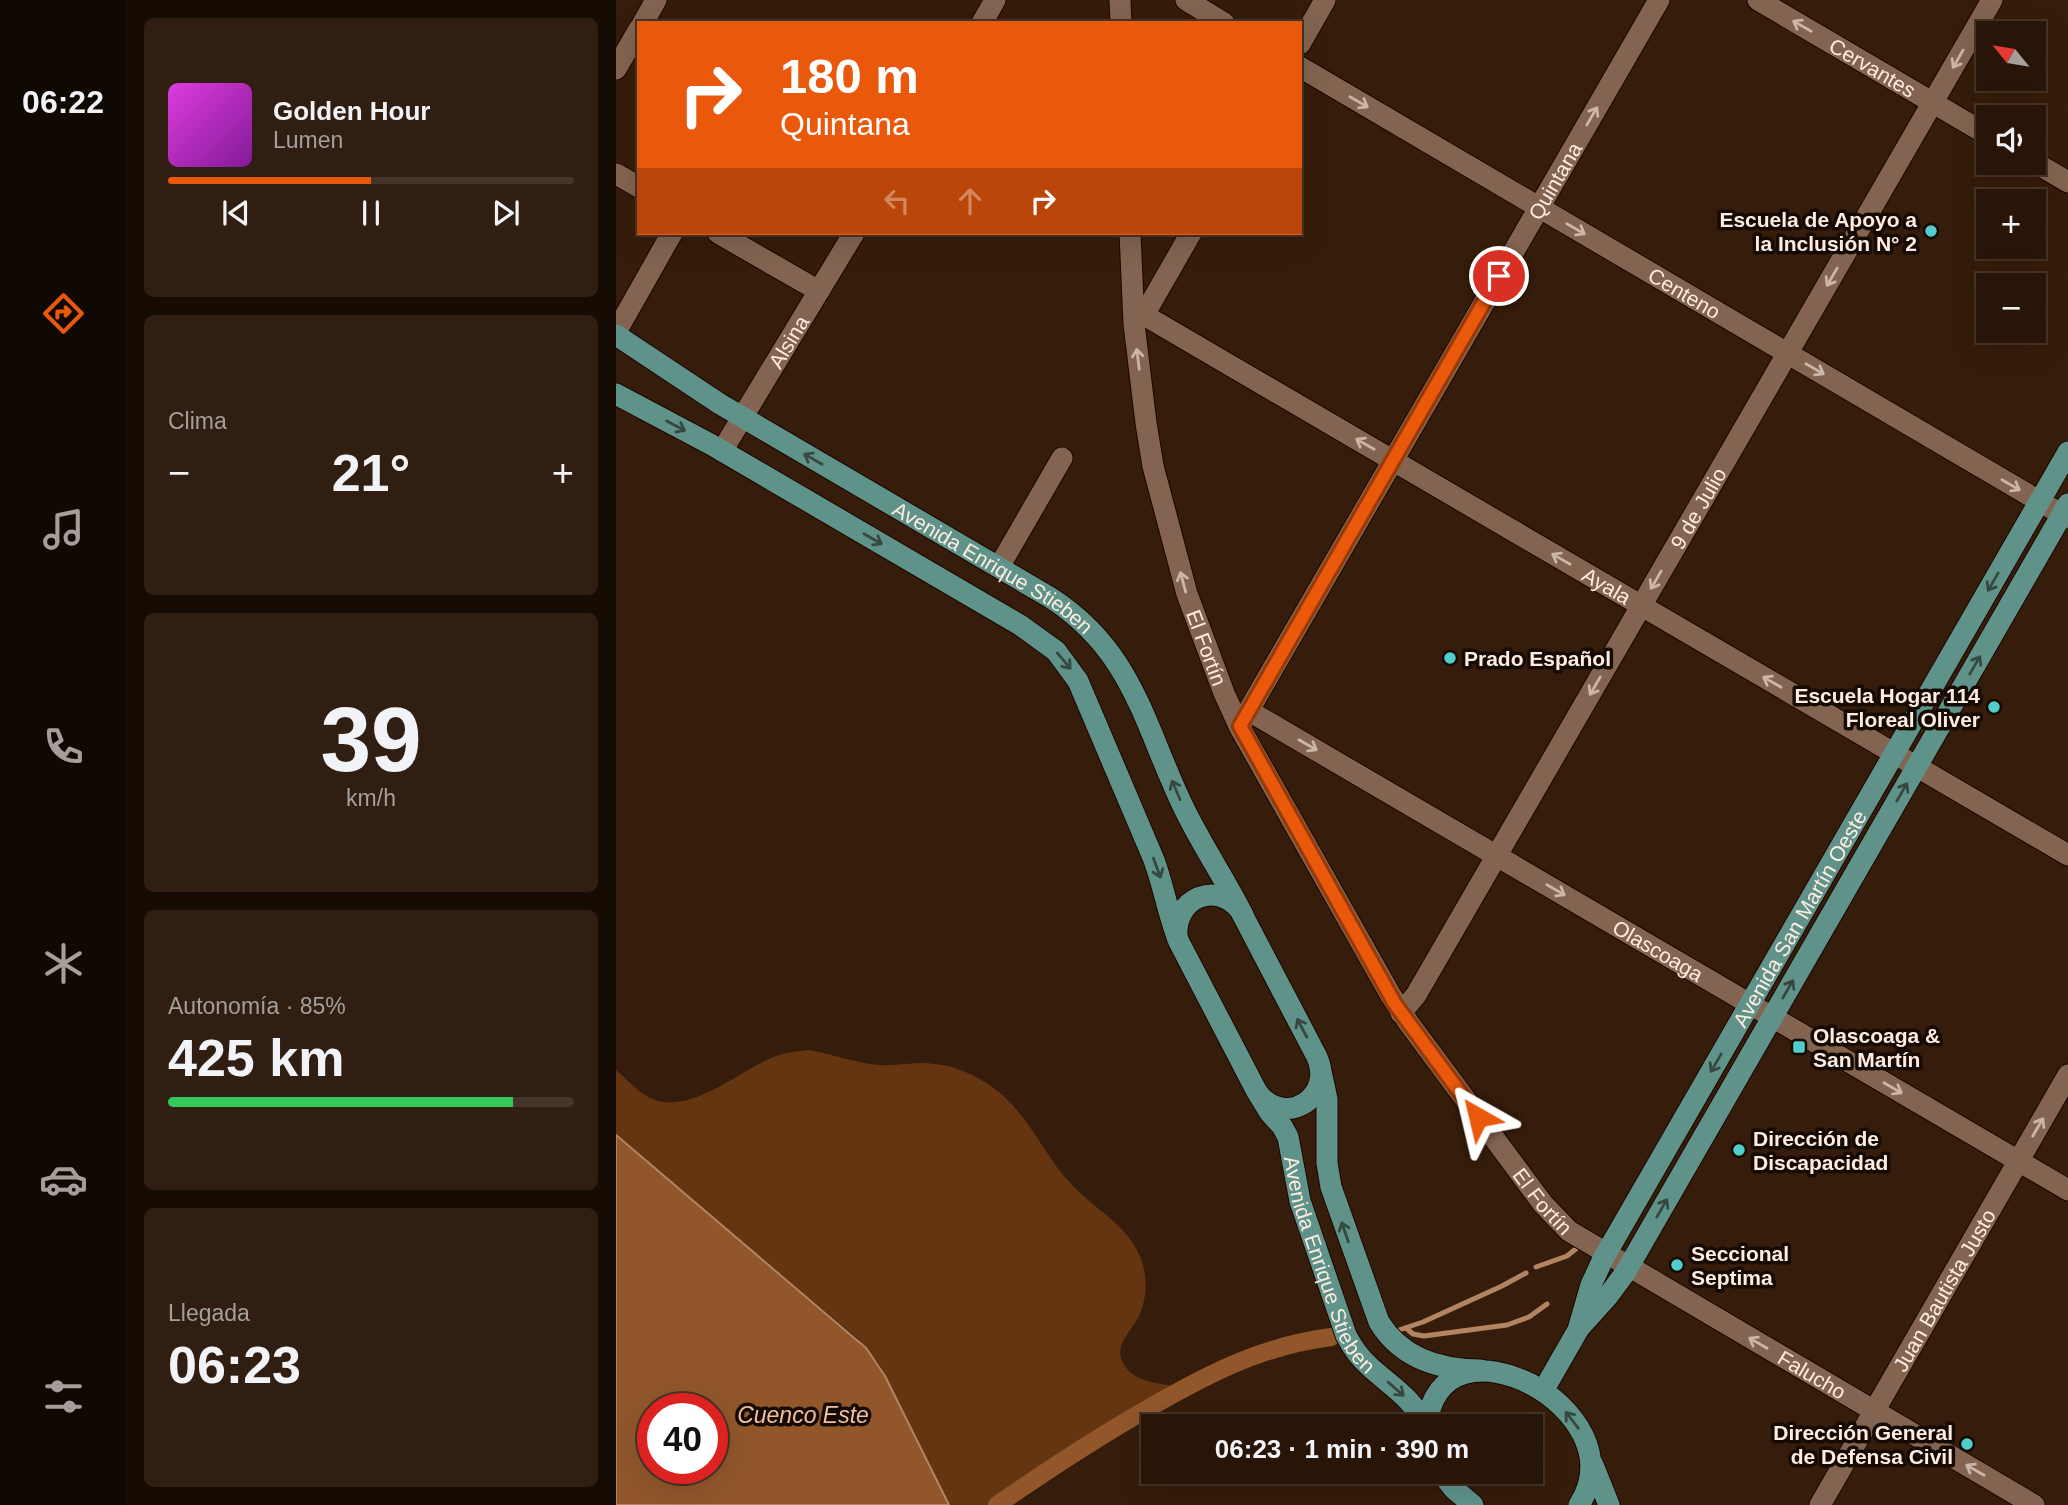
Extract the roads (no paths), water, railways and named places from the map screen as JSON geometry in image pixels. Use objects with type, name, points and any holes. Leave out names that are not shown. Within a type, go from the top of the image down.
[{"type":"main road","name":"Avenida Enrique Stieben","points":[[616,333],[742,417],[1074,614],[1097,635],[1131,686],[1182,803],[1243,915],[1320,1067],[1318,1088],[1312,1098],[1298,1107],[1287,1109],[1272,1105],[1256,1090]]},
{"type":"main road","name":"Avenida Enrique Stieben","points":[[616,394],[722,451],[1029,631],[1065,661],[1084,692],[1154,860],[1171,923],[1179,942],[1256,1090],[1289,1138],[1300,1201],[1343,1327],[1355,1351],[1367,1365],[1409,1402],[1418,1414]]},
{"type":"main road","name":"Avenida San Martín Oeste","points":[[1578,1329],[1591,1285],[1606,1254],[2068,452]]},
{"type":"main road","name":"Avenida San Martín Oeste","points":[[1543,1391],[1578,1329],[1612,1291],[1628,1267],[2066,512]]},
{"type":"main road","name":"Avenida Enrique Stieben","points":[[1179,942],[1178,918],[1188,904],[1198,897],[1222,897],[1232,902],[1243,915]]},
{"type":"main road","points":[[1320,1067],[1327,1099],[1329,1179],[1363,1281],[1384,1331],[1400,1347],[1437,1365],[1497,1371],[1543,1391],[1577,1424],[1609,1505]]},
{"type":"main road","points":[[1330,1292],[1363,1281]]},
{"type":"main road","points":[[1429,1414],[1446,1386],[1457,1377],[1481,1370]]},
{"type":"main road","points":[[1579,1505],[1591,1480],[1590,1455]]},
{"type":"main road","points":[[1450,1484],[1471,1504]]},
{"type":"street","points":[[644,21],[656,0]]},
{"type":"street","points":[[983,21],[995,0]]},
{"type":"street","points":[[1120,0],[1121,21]]},
{"type":"street","points":[[1186,0],[1221,21]]},
{"type":"street","points":[[1302,40],[1325,0]]},
{"type":"street","name":"Quintana","points":[[1244,719],[1659,0]]},
{"type":"street","name":"Cervantes","points":[[1758,0],[1976,128]]},
{"type":"street","name":"9 de Julio","points":[[1401,1013],[1416,995],[1992,0]]},
{"type":"street","points":[[616,69],[637,33]]},
{"type":"street","name":"Centeno","points":[[1302,68],[2039,501],[2066,512]]},
{"type":"street","points":[[2046,169],[2068,182]]},
{"type":"street","points":[[616,174],[637,186]]},
{"type":"street","points":[[616,333],[670,235]]},
{"type":"street","points":[[721,235],[819,291]]},
{"type":"street","name":"Alsina","points":[[722,451],[853,235]]},
{"type":"street","name":"El Fortín","points":[[1130,235],[1149,445],[1182,577],[1224,693],[1244,719],[1401,1013],[1549,1211],[1569,1231],[1628,1267]]},
{"type":"street","points":[[1139,315],[1190,235]]},
{"type":"street","name":"Ayala","points":[[1139,315],[2068,855]]},
{"type":"street","points":[[999,568],[1062,458]]},
{"type":"street","name":"Olascoaga","points":[[1244,719],[1497,856],[2068,1190]]},
{"type":"street","name":"Juan Bautista Justo","points":[[1820,1505],[2068,1075]]},
{"type":"street","name":"Falucho","points":[[1628,1267],[2034,1505]]},
{"type":"water","name":"Cuenco Este","points":[[616,1135],[866,1348],[885,1376],[949,1505],[616,1505]]},
{"type":"waterway","points":[[1536,1267],[1567,1256],[1582,1244]]},
{"type":"waterway","points":[[1396,1331],[1423,1322],[1526,1273]]},
{"type":"waterway","points":[[1406,1328],[1413,1334],[1424,1336],[1507,1325],[1529,1317],[1547,1304]]},
{"type":"waterway","points":[[997,1505],[1109,1432],[1214,1373],[1281,1347],[1331,1337]]},
{"type":"place","name":"Escuela de Apoyo a la Inclusión N° 2","points":[[1931,231]]},
{"type":"place","name":"Prado Español","points":[[1450,658]]},
{"type":"place","name":"Escuela Hogar 114 Floreal Oliver","points":[[1994,707]]},
{"type":"place","name":"Olascoaga & San Martín","points":[[1799,1047]]},
{"type":"place","name":"Dirección de Discapacidad","points":[[1739,1150]]},
{"type":"place","name":"Seccional Septima","points":[[1677,1265]]},
{"type":"place","name":"Dirección General de Defensa Civil","points":[[1967,1444]]}]
